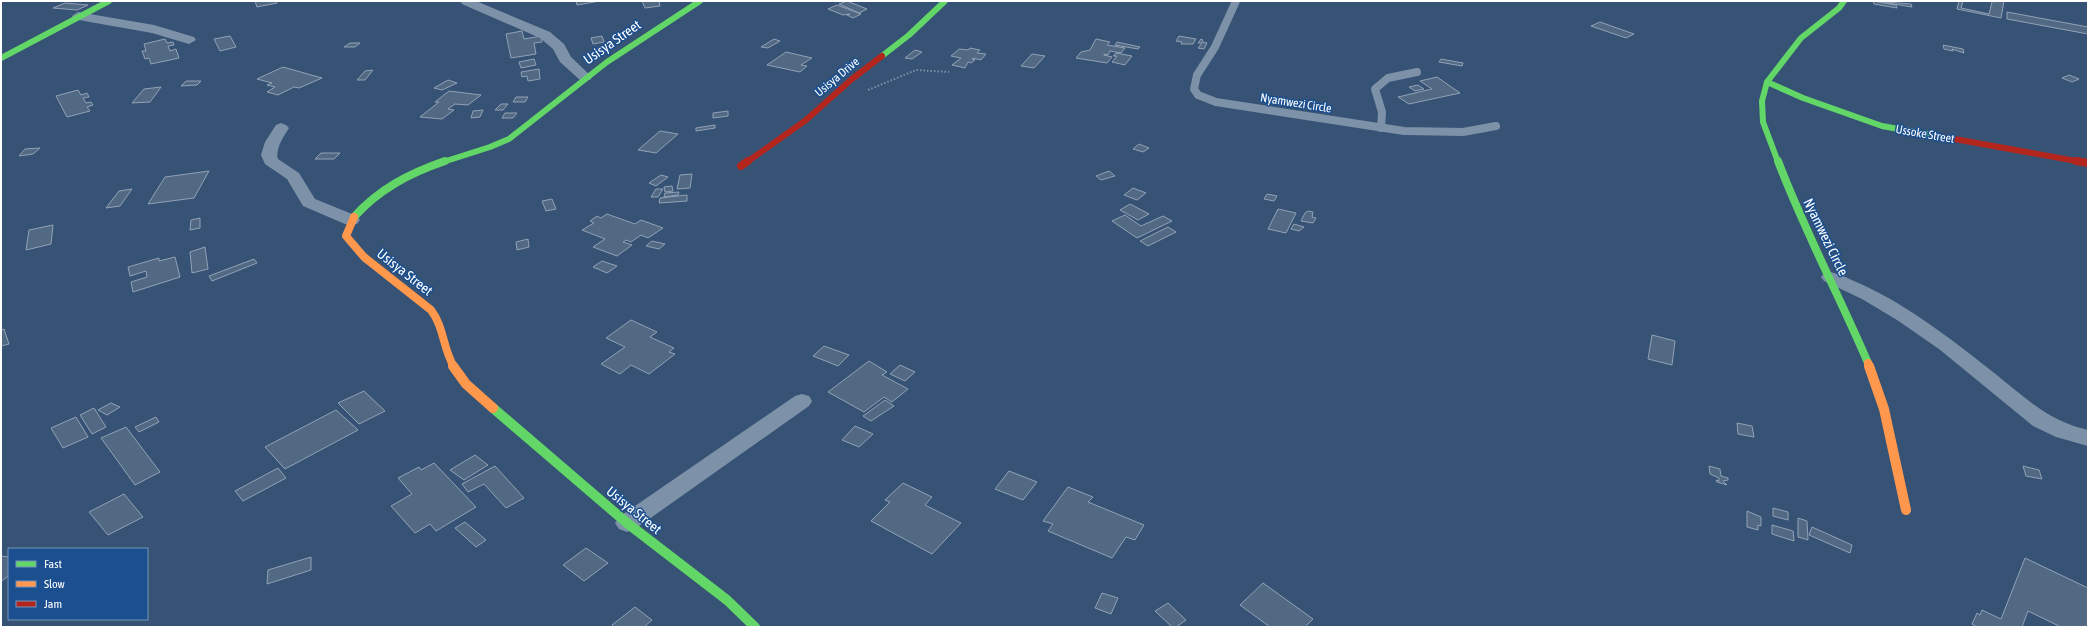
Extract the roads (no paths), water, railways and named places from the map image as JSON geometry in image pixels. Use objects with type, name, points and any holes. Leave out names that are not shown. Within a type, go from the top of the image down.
[{"type":"street","points":[[1,58],[78,16],[109,1]]},
{"type":"street","points":[[466,1],[500,17],[545,35],[559,47],[565,59],[585,77]]},
{"type":"street","name":"Usisya Street","points":[[700,1],[658,27],[585,77],[554,101],[533,122],[508,140],[482,151],[448,160],[417,172],[380,193],[363,205],[351,220],[346,236],[354,248],[374,267],[432,311],[441,330],[447,353],[456,372],[474,391],[627,523],[727,600],[754,627]]},
{"type":"street","name":"Usisya Drive","points":[[741,166],[802,124],[909,35],[945,1]]},
{"type":"street","name":"Nyamwezi Circle","points":[[1844,1],[1839,8],[1801,38],[1783,59],[1767,82],[1762,101],[1763,122],[1796,209],[1830,277],[1864,352],[1884,409],[1906,510]]},
{"type":"street","points":[[78,16],[154,29],[189,40]]},
{"type":"street","name":"Ussoke Street","points":[[1767,82],[1803,98],[1882,126],[2059,160],[2088,163]]},
{"type":"street","points":[[281,128],[273,142],[269,155],[271,161],[293,176],[309,202],[351,220]]},
{"type":"street","points":[[1830,277],[1869,295],[1904,316],[1946,345],[2041,421],[2064,432],[2088,438]]},
{"type":"street","points":[[627,523],[760,432],[802,401]]},
{"type":"lane","name":"Nyamwezi Circle","points":[[1236,1],[1216,47],[1197,75],[1194,89],[1198,95],[1223,104],[1381,128],[1440,133],[1463,132],[1496,126]]},
{"type":"lane","points":[[1381,128],[1382,112],[1375,89],[1378,83],[1385,79],[1417,72]]}]
